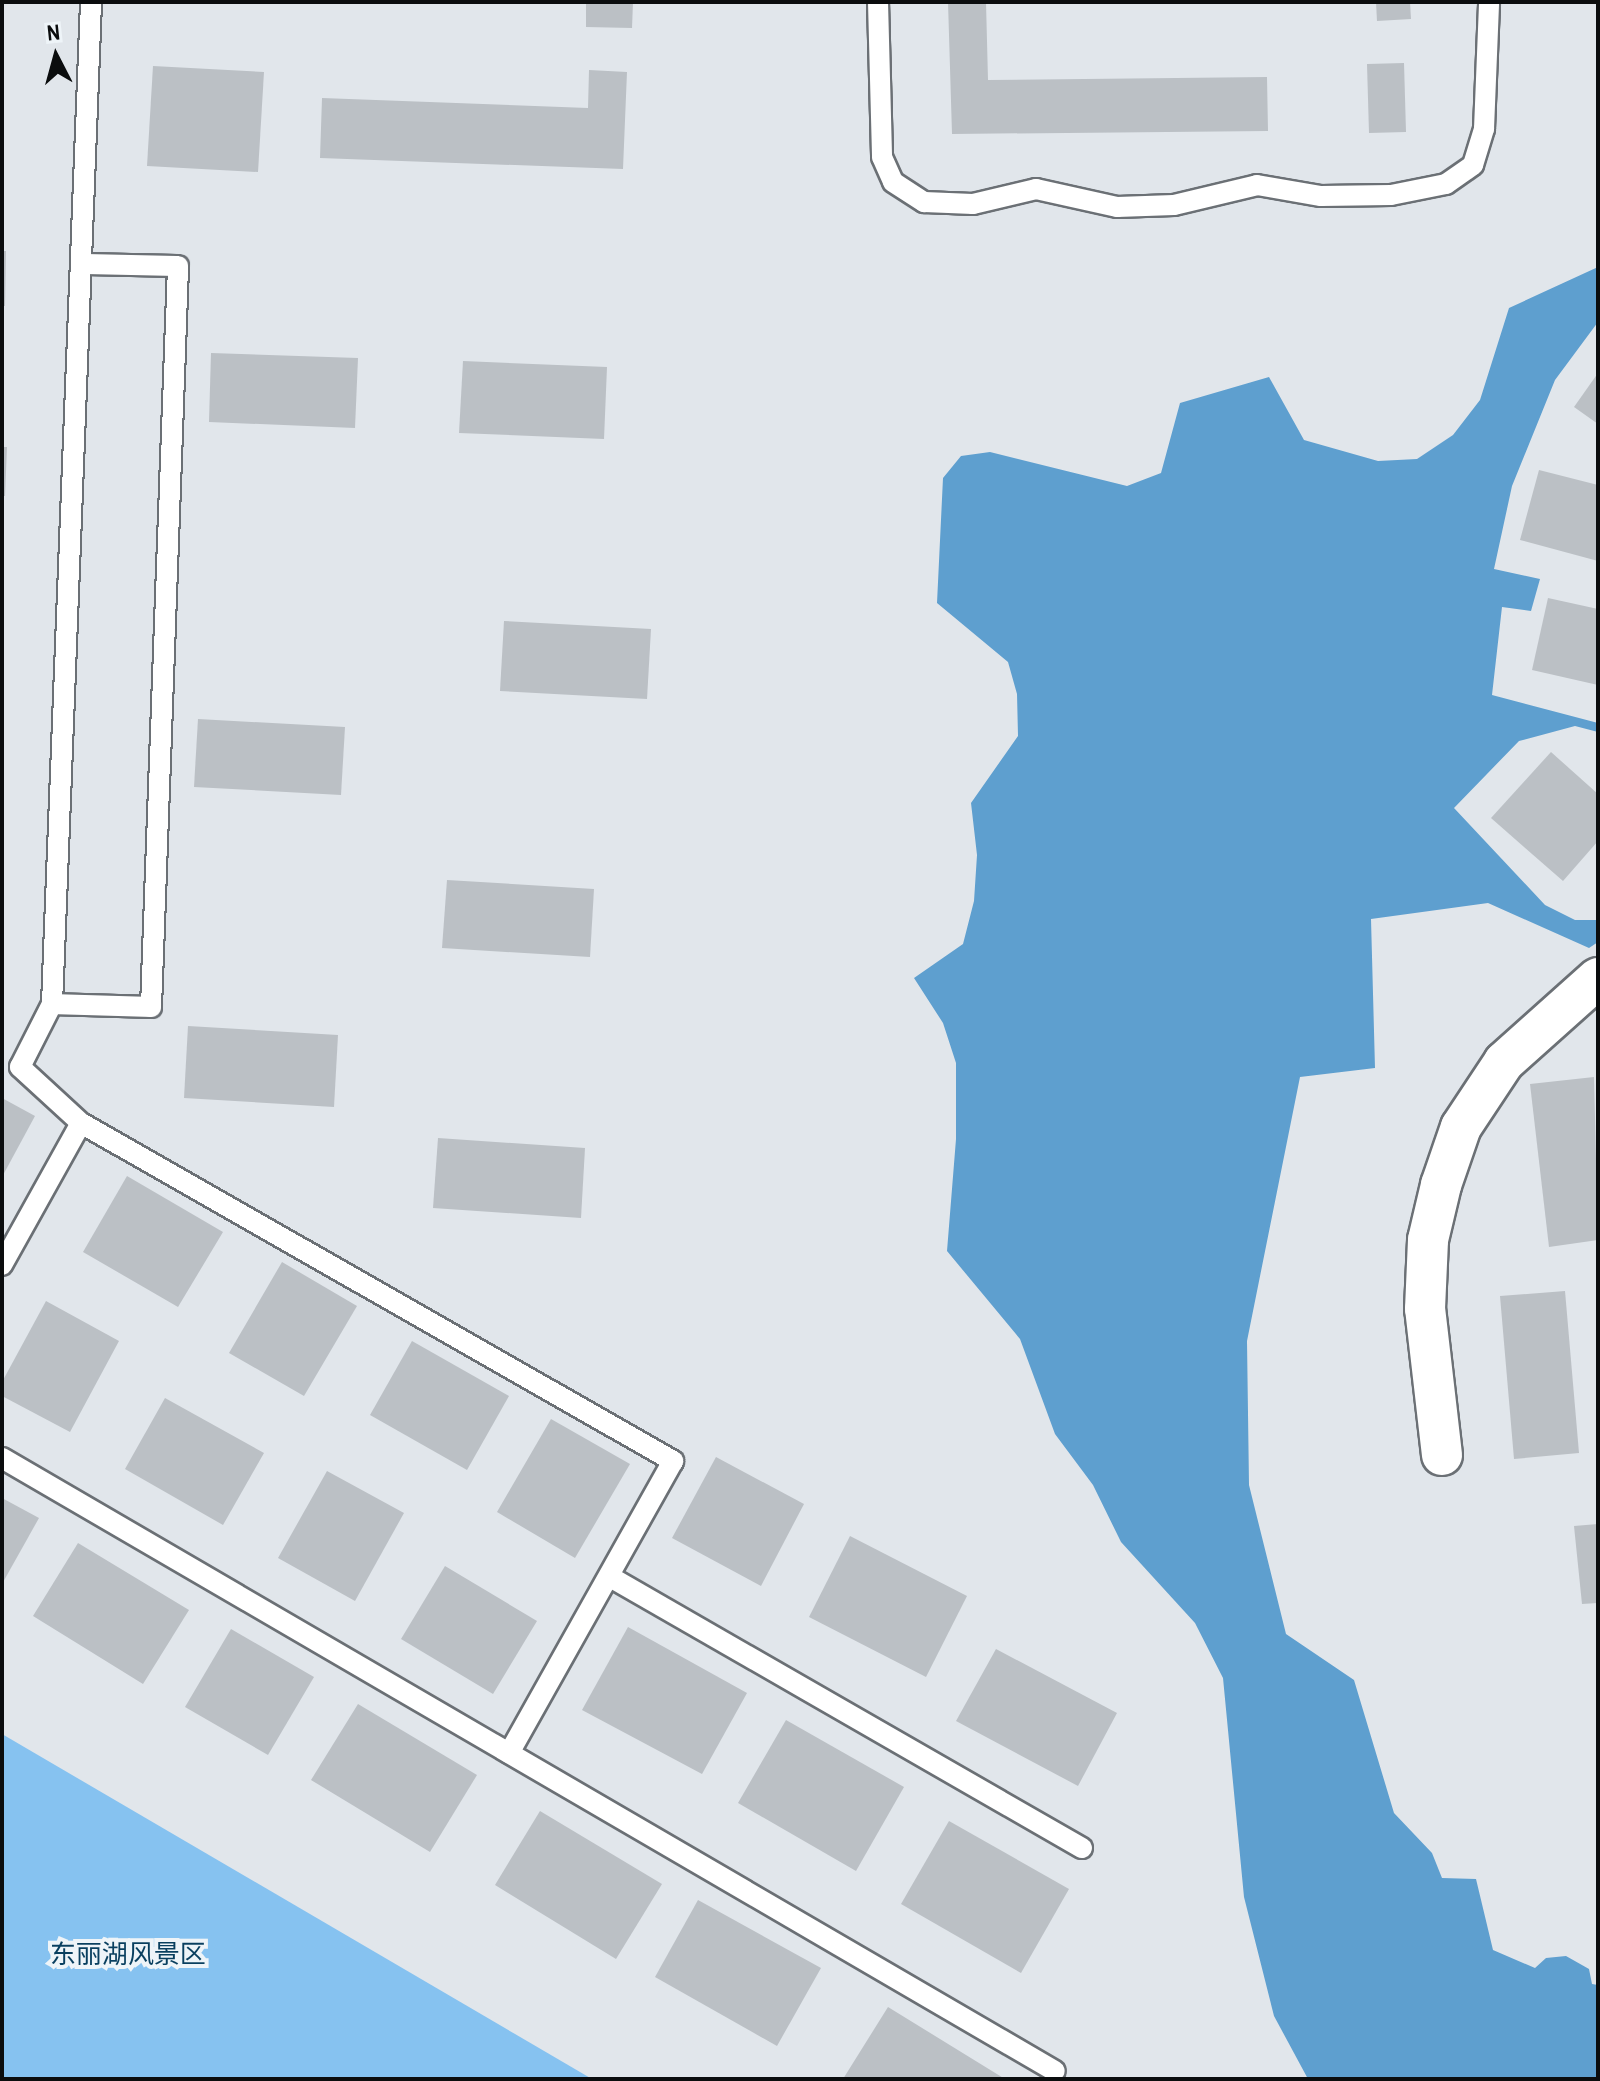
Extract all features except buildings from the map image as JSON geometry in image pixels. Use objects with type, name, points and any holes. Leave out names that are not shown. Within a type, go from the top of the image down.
[{"type":"street","points":[[1442,1455],[1425,1309],[1428,1240],[1441,1185],[1461,1127],[1504,1062],[1598,978]]},
{"type":"lane","points":[[91,2],[84,264],[52,1004],[20,1067],[81,1123],[673,1461],[612,1578],[509,1753]]},
{"type":"lane","points":[[878,2],[882,157],[893,182],[924,202],[973,204],[1036,189],[1117,207],[1174,205],[1257,185],[1321,196],[1391,195],[1446,184],[1473,165],[1484,129],[1489,2]]},
{"type":"lane","points":[[52,1004],[151,1007],[178,266],[84,264]]},
{"type":"lane","points":[[2,1265],[81,1123]]},
{"type":"lane","points":[[2,1458],[1055,2071]]},
{"type":"lane","points":[[612,1578],[1082,1848]]},
{"type":"green space","name":"东丽湖风景区","points":[[2,1734],[592,2079],[2,2079]]},
{"type":"shaded area","points":[[1598,267],[1598,322],[1555,380],[1512,486],[1494,569],[1540,579],[1531,611],[1502,607],[1492,695],[1598,723],[1598,732],[1575,726],[1519,741],[1454,808],[1545,905],[1575,920],[1598,920],[1598,942],[1589,948],[1488,903],[1371,919],[1375,1068],[1300,1077],[1247,1341],[1249,1485],[1286,1634],[1354,1680],[1394,1813],[1432,1853],[1442,1878],[1476,1879],[1493,1950],[1535,1968],[1546,1958],[1566,1956],[1589,1969],[1592,1984],[1598,1985],[1598,2079],[1308,2079],[1274,2016],[1244,1897],[1223,1678],[1195,1623],[1121,1542],[1093,1485],[1055,1434],[1020,1339],[947,1251],[956,1139],[956,1063],[943,1023],[914,978],[963,944],[974,901],[977,855],[971,803],[1018,736],[1017,694],[1008,662],[937,603],[943,478],[961,456],[990,452],[1127,486],[1161,473],[1180,403],[1269,377],[1304,440],[1378,461],[1417,459],[1453,435],[1480,400],[1509,308]]}]
